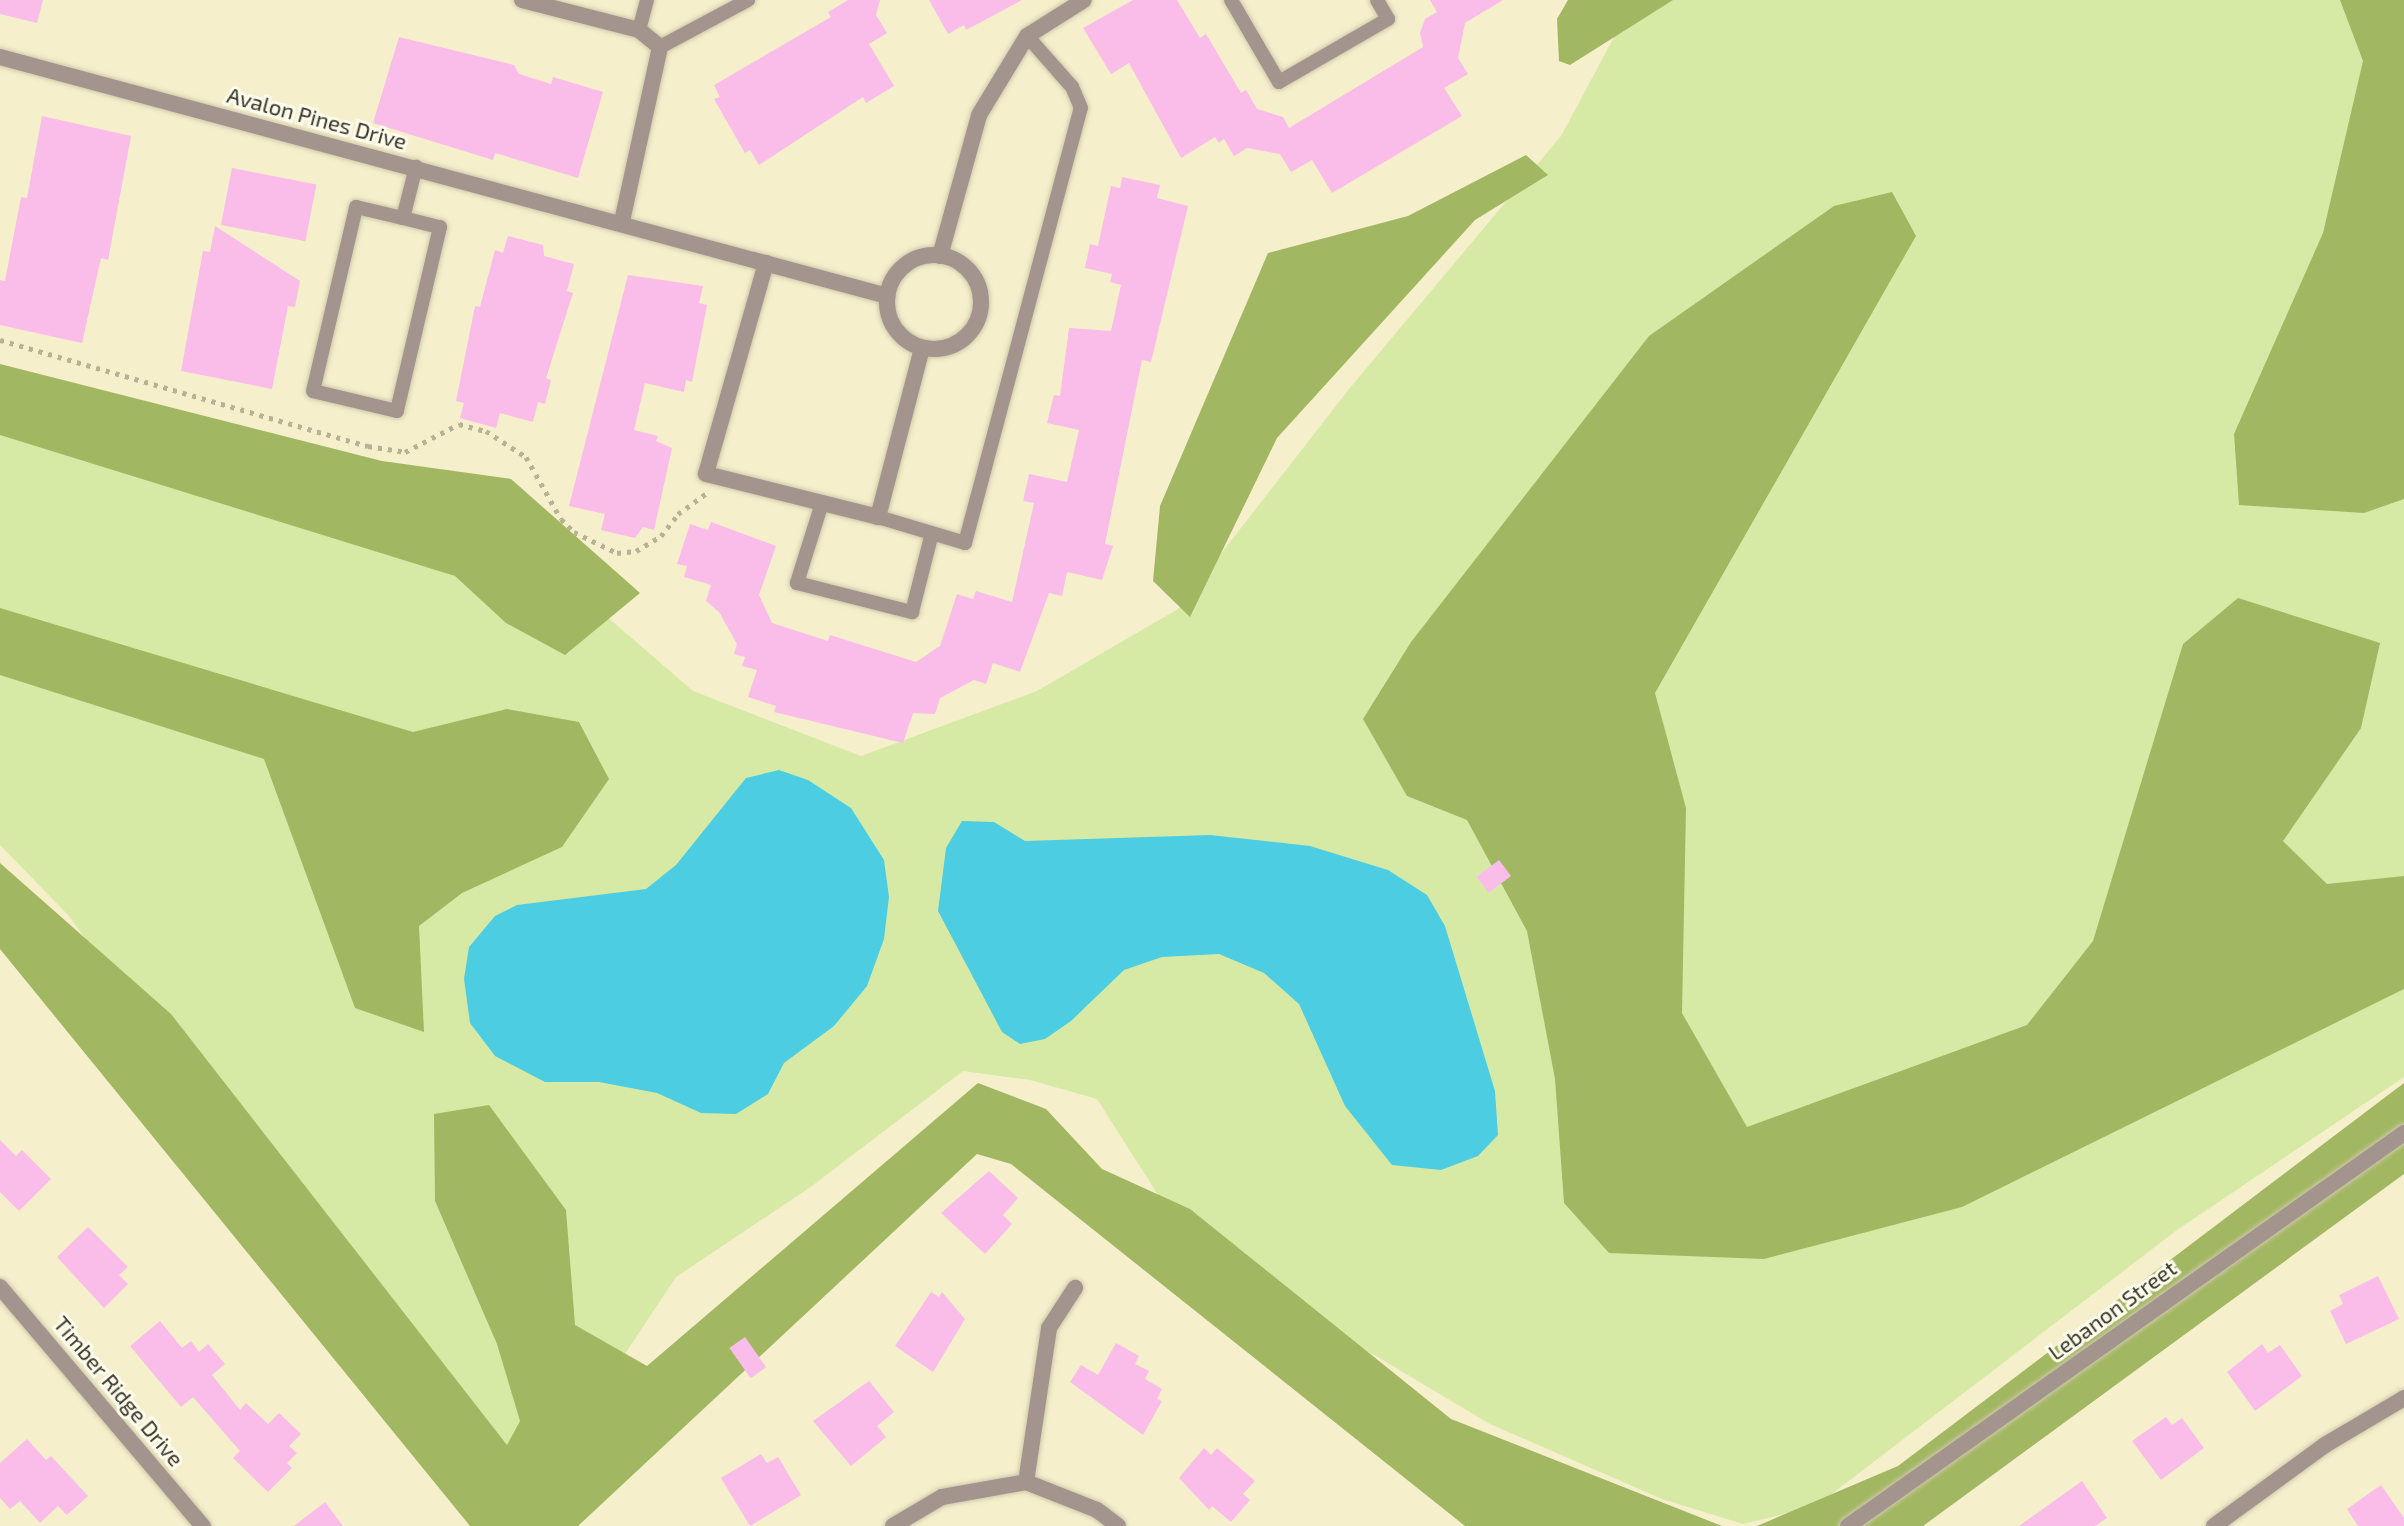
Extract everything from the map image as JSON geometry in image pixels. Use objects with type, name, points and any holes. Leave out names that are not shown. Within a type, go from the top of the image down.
[{"type":"street","points":[[522,0],[639,30],[660,47],[622,222]]},
{"type":"street","points":[[940,256],[979,115],[1027,36],[1063,5],[1084,0]]},
{"type":"street","name":"Avalon Pines Drive","points":[[0,57],[622,222],[887,296]]},
{"type":"street","points":[[940,256],[967,269],[976,282],[980,312],[965,338],[937,350],[922,348],[891,323],[887,296],[891,282],[911,261],[940,256]]},
{"type":"street","points":[[766,263],[706,474],[878,517],[922,348]]},
{"type":"street","name":"Lebanon Street","points":[[1848,1526],[2404,1133]]},
{"type":"street","name":"Timber Ridge Drive","points":[[0,1287],[203,1526]]},
{"type":"street","points":[[1026,1482],[1049,1328],[1075,1288]]},
{"type":"street","points":[[2214,1526],[2325,1445],[2404,1398]]},
{"type":"street","points":[[893,1526],[942,1497],[1026,1482],[1097,1510],[1118,1526]]},
{"type":"lane","points":[[639,30],[647,0]]},
{"type":"lane","points":[[660,47],[748,0]]},
{"type":"lane","points":[[1231,0],[1279,82],[1388,19],[1377,0]]},
{"type":"lane","points":[[878,517],[965,543],[1081,108],[1072,87],[1027,36]]},
{"type":"lane","points":[[403,218],[416,167]]},
{"type":"lane","points":[[356,207],[403,218],[440,227],[397,411],[313,391],[356,207]]},
{"type":"lane","points":[[822,503],[797,583],[912,612],[932,533]]},
{"type":"path","points":[[0,340],[368,446],[405,452],[459,424],[486,431],[526,457],[555,510],[574,532],[617,553],[636,551],[661,536],[678,514],[705,496],[714,476]]},
{"type":"green space","points":[[1568,0],[1673,0],[1570,65],[1559,61],[1557,19]]},
{"type":"green space","points":[[1634,0],[2404,0],[2404,1077],[2177,1230],[1816,1506],[1743,1524],[1662,1499],[1490,1424],[1376,1356],[1255,1296],[1160,1198],[1097,1099],[1030,1080],[963,1071],[812,1186],[676,1277],[571,1435],[503,1483],[222,1131],[70,917],[0,845],[0,412],[532,552],[693,691],[861,756],[1037,691],[1178,609],[1349,389],[1561,136]]},
{"type":"green space","points":[[2340,0],[2404,0],[2404,499],[2364,513],[2239,505],[2234,434],[2323,233],[2363,61]]},
{"type":"green space","points":[[1526,155],[1548,175],[1475,220],[1277,438],[1190,617],[1153,581],[1160,506],[1268,253],[1408,216]]},
{"type":"green space","points":[[1892,192],[1916,236],[1655,693],[1686,808],[1682,1013],[1747,1127],[2027,1025],[2093,941],[2183,644],[2238,598],[2380,643],[2361,728],[2283,841],[2327,884],[2404,876],[2404,989],[1962,1207],[1764,1259],[1609,1253],[1564,1203],[1555,1079],[1527,931],[1467,820],[1407,796],[1363,719],[1411,642],[1649,336],[1834,206]]},
{"type":"green space","points":[[0,364],[382,461],[511,479],[640,593],[565,655],[506,623],[455,576],[0,435]]},
{"type":"green space","points":[[0,608],[413,732],[507,709],[579,722],[609,779],[562,847],[462,893],[419,926],[424,1032],[355,1008],[264,759],[0,675]]},
{"type":"green space","points":[[0,863],[171,1014],[507,1445],[520,1421],[497,1344],[435,1201],[434,1114],[489,1105],[566,1210],[575,1325],[647,1366],[978,1083],[1046,1109],[1102,1169],[1190,1209],[1451,1419],[1722,1526],[1465,1526],[1011,1164],[977,1154],[578,1526],[470,1526],[0,949]]},
{"type":"green space","points":[[2404,1083],[2404,1174],[1923,1526],[1757,1526],[1898,1466]]},
{"type":"water","points":[[779,770],[808,780],[851,808],[884,860],[889,897],[884,939],[867,986],[834,1026],[784,1063],[768,1094],[736,1114],[701,1113],[657,1093],[599,1082],[545,1082],[495,1056],[470,1023],[464,979],[469,947],[495,916],[517,905],[646,889],[676,865],[746,778]]},
{"type":"water","points":[[962,821],[994,822],[1025,841],[1210,835],[1310,846],[1388,870],[1427,895],[1445,926],[1495,1091],[1498,1135],[1478,1156],[1441,1170],[1392,1165],[1345,1106],[1299,1004],[1264,973],[1219,954],[1162,957],[1124,970],[1071,1021],[1045,1039],[1020,1044],[1002,1032],[938,911],[946,848]]},
{"type":"building","points":[[0,0],[43,0],[37,23],[0,14]]},
{"type":"building","points":[[848,0],[880,0],[876,15],[887,33],[869,44],[894,86],[866,103],[863,97],[759,165],[750,150],[745,153],[714,99],[720,97],[714,85],[831,17],[828,12]]},
{"type":"building","points":[[929,0],[1022,0],[966,30],[964,25],[948,34]]},
{"type":"building","points":[[1133,0],[1177,0],[1200,38],[1206,34],[1241,93],[1246,90],[1257,109],[1283,117],[1289,128],[1423,47],[1420,33],[1425,19],[1437,12],[1430,0],[1503,0],[1465,23],[1458,58],[1468,74],[1444,88],[1462,116],[1332,193],[1312,160],[1291,172],[1280,154],[1247,148],[1234,156],[1224,139],[1219,143],[1215,137],[1181,158],[1129,63],[1111,74],[1083,28]]},
{"type":"building","points":[[399,37],[514,65],[519,74],[551,84],[553,77],[603,92],[578,178],[495,153],[493,160],[373,123]]},
{"type":"building","points":[[42,116],[131,136],[108,260],[101,258],[82,343],[0,325],[0,280],[5,281],[21,197],[27,198]]},
{"type":"building","points":[[232,168],[316,184],[305,241],[221,225]]},
{"type":"building","points":[[1122,177],[1160,185],[1157,198],[1188,206],[1151,362],[1142,360],[1105,544],[1113,546],[1102,580],[1067,572],[1062,596],[1049,593],[1020,672],[993,663],[986,684],[974,680],[940,698],[935,714],[913,713],[903,743],[774,712],[776,706],[748,697],[757,670],[742,666],[745,657],[734,654],[737,644],[719,612],[706,601],[711,585],[684,577],[687,566],[677,564],[690,524],[708,530],[711,522],[776,546],[759,595],[772,623],[828,641],[830,635],[916,662],[940,646],[957,594],[973,599],[976,591],[1012,602],[1034,503],[1023,501],[1029,474],[1067,482],[1079,430],[1047,423],[1054,395],[1060,396],[1069,328],[1111,331],[1121,285],[1110,282],[1112,274],[1085,268],[1090,244],[1098,246],[1111,186],[1120,188]]},
{"type":"building","points":[[215,226],[300,281],[295,307],[288,306],[272,389],[181,371],[203,251],[210,252]]},
{"type":"building","points":[[508,236],[543,245],[544,256],[574,264],[567,291],[573,293],[546,378],[551,380],[545,404],[538,402],[533,422],[500,413],[496,428],[460,418],[464,403],[456,401],[475,306],[480,307],[495,250],[503,253]]},
{"type":"building","points":[[628,275],[703,286],[699,303],[707,305],[692,382],[686,380],[684,392],[645,383],[634,430],[658,436],[656,441],[672,448],[654,530],[643,527],[635,538],[601,530],[605,514],[569,506]]},
{"type":"building","points":[[1499,860],[1511,876],[1489,893],[1477,877]]},
{"type":"building","points":[[0,1140],[16,1156],[22,1150],[51,1179],[19,1211],[0,1192]]},
{"type":"building","points":[[989,1171],[1018,1198],[1003,1215],[1012,1224],[985,1254],[941,1213]]},
{"type":"building","points":[[88,1227],[128,1267],[119,1275],[128,1284],[104,1308],[57,1257]]},
{"type":"building","points":[[2378,1276],[2399,1319],[2346,1344],[2330,1311],[2343,1304],[2339,1295]]},
{"type":"building","points":[[931,1292],[939,1297],[942,1292],[965,1319],[933,1372],[895,1346]]},
{"type":"building","points":[[160,1321],[182,1348],[191,1341],[199,1352],[208,1344],[225,1364],[212,1375],[240,1410],[246,1403],[268,1424],[279,1413],[301,1434],[289,1446],[297,1453],[287,1463],[292,1468],[268,1492],[233,1458],[240,1451],[193,1397],[181,1407],[130,1346]]},
{"type":"building","points":[[745,1337],[766,1367],[751,1378],[729,1348]]},
{"type":"building","points":[[1116,1343],[1139,1356],[1135,1364],[1149,1371],[1145,1379],[1162,1389],[1157,1399],[1162,1401],[1143,1435],[1070,1382],[1081,1365],[1098,1375]]},
{"type":"building","points":[[2262,1344],[2268,1353],[2280,1345],[2302,1376],[2255,1411],[2227,1372]]},
{"type":"building","points":[[869,1381],[894,1412],[877,1426],[886,1437],[851,1466],[813,1421]]},
{"type":"building","points":[[2166,1417],[2172,1425],[2182,1418],[2204,1448],[2161,1480],[2132,1441]]},
{"type":"building","points":[[27,1439],[46,1460],[51,1456],[88,1496],[67,1515],[58,1506],[40,1523],[20,1501],[10,1509],[0,1498],[0,1463]]},
{"type":"building","points":[[1204,1448],[1211,1455],[1217,1448],[1255,1481],[1243,1494],[1250,1500],[1231,1522],[1212,1506],[1209,1510],[1179,1478]]},
{"type":"building","points":[[761,1454],[767,1463],[778,1457],[801,1495],[750,1526],[721,1478]]},
{"type":"building","points":[[2082,1481],[2107,1518],[2095,1526],[2019,1526]]},
{"type":"building","points":[[2381,1485],[2404,1518],[2404,1526],[2358,1526],[2347,1509]]},
{"type":"building","points":[[325,1502],[343,1526],[294,1526]]}]
